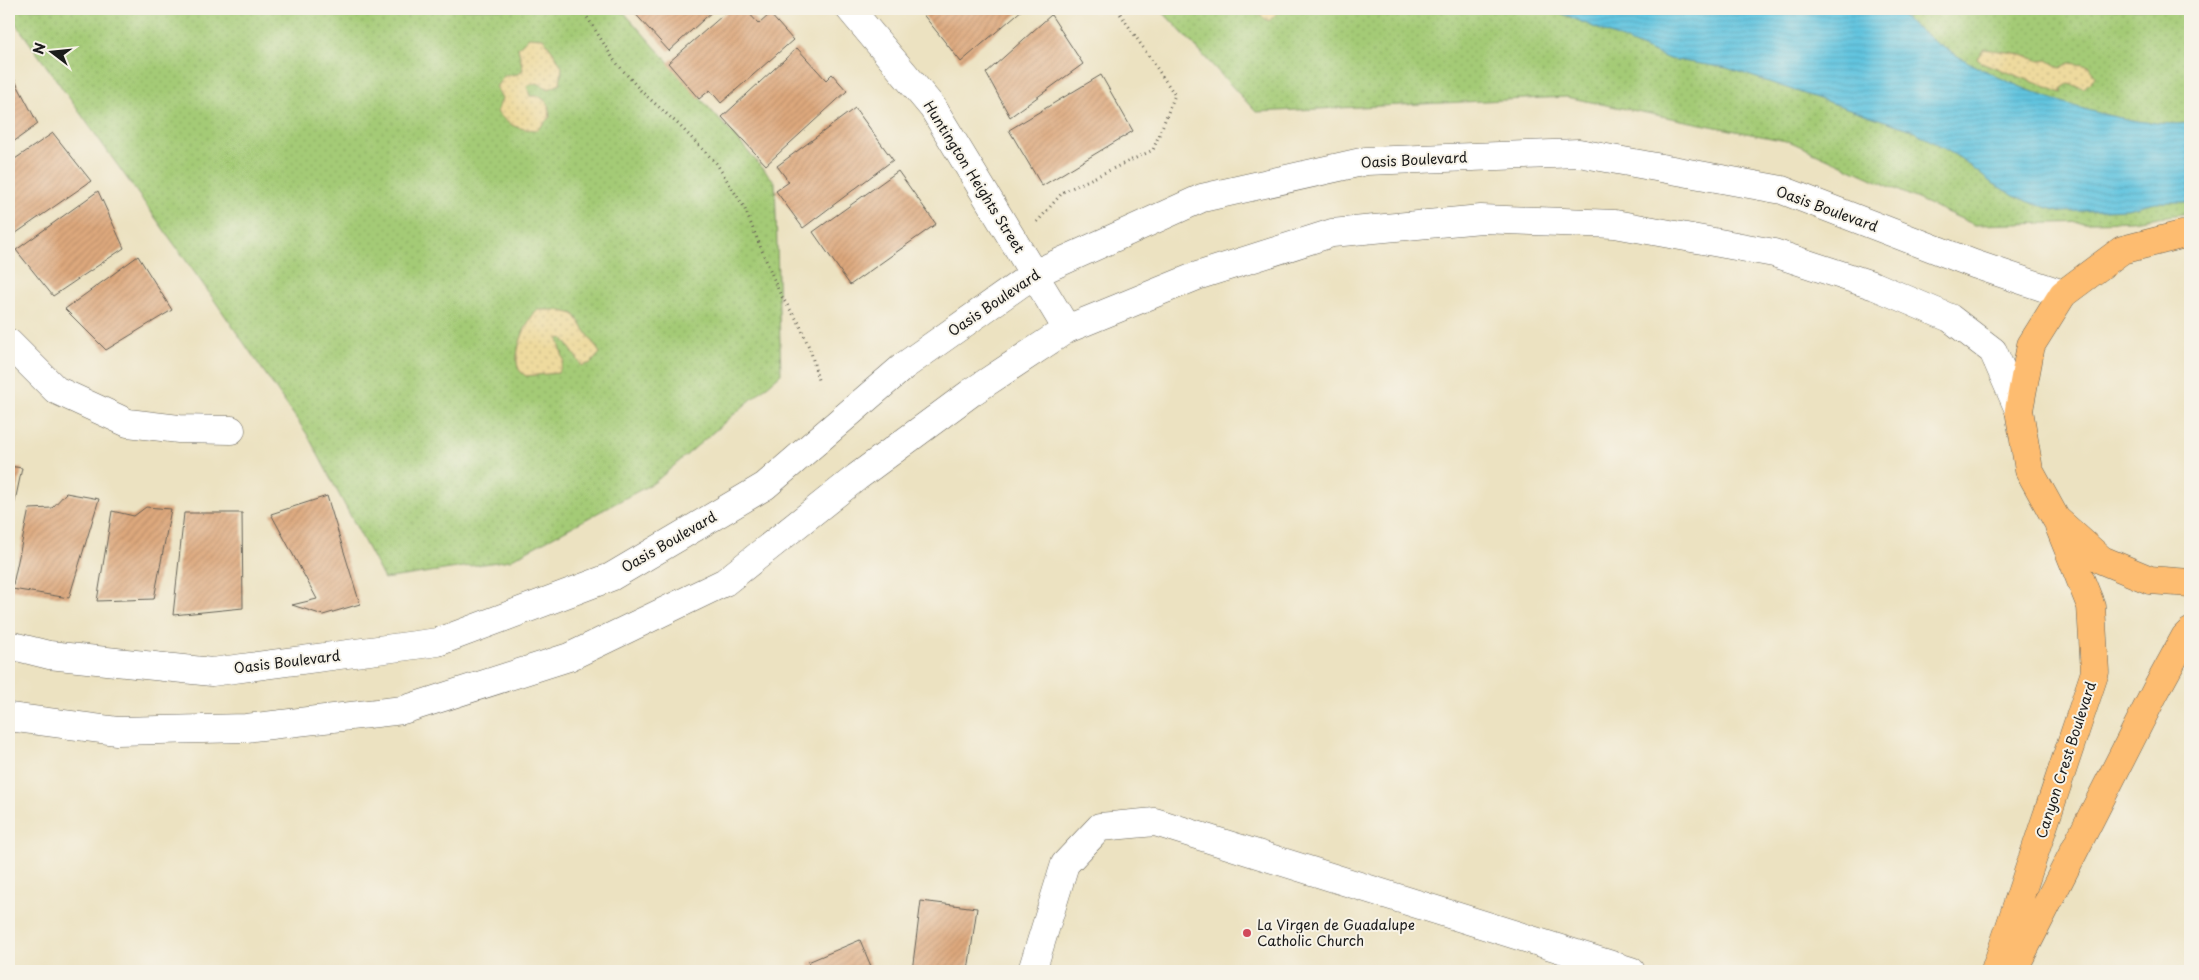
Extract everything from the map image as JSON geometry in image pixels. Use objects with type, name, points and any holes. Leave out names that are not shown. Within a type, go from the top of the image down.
[{"type":"main road","points":[[2187,236],[2122,250],[2063,294],[2031,345],[2019,410],[2029,470],[2056,520],[2102,560],[2150,580],[2190,583]]},
{"type":"main road","name":"Canyon Crest Boulevard","points":[[1995,971],[2095,672],[2091,606],[2056,520]]},
{"type":"main road","points":[[2013,971],[2154,692],[2185,637],[2190,632]]},
{"type":"street","name":"Huntington Heights Street","points":[[850,9],[933,108],[1067,329]]},
{"type":"street","name":"Oasis Boulevard","points":[[9,645],[49,655],[212,672],[438,642],[611,576],[765,486],[904,366],[1034,274],[1202,198],[1366,161],[1579,153],[1782,190],[1974,264],[2063,294]]},
{"type":"street","points":[[9,717],[117,731],[246,728],[403,710],[569,657],[725,582],[857,477],[964,398],[1067,329],[1197,276],[1332,234],[1481,219],[1615,224],[1774,253],[1876,286],[1950,318],[1993,351],[2019,410]]},
{"type":"street","points":[[9,343],[56,390],[128,423],[179,429],[231,430]]},
{"type":"street","points":[[1032,971],[1065,864],[1100,827],[1155,822],[1631,971]]},
{"type":"path","points":[[582,9],[614,60],[640,91],[679,125],[716,163],[744,207],[780,294],[799,323],[811,352],[818,380]]},
{"type":"path","points":[[1017,245],[1064,192],[1153,150],[1175,95],[1117,9]]},
{"type":"green space","points":[[9,9],[621,9],[775,182],[781,374],[655,482],[510,560],[384,579],[307,434],[210,294],[9,14]]},
{"type":"green space","points":[[1160,9],[2190,9],[2190,213],[2131,221],[1975,225],[1791,142],[1566,97],[1256,112]]},
{"type":"sand","points":[[1253,9],[1281,9],[1269,21]]},
{"type":"sand","points":[[529,37],[543,38],[562,67],[560,84],[549,89],[537,83],[527,86],[530,96],[539,96],[548,103],[550,117],[537,130],[515,126],[506,121],[497,112],[502,98],[496,87],[504,76],[518,74],[523,70],[518,48]]},
{"type":"sand","points":[[1984,49],[2015,53],[2040,61],[2047,60],[2060,68],[2070,63],[2090,66],[2095,77],[2084,88],[2068,84],[2062,88],[2062,93],[1981,62],[1977,58]]},
{"type":"sand","points":[[537,310],[557,310],[574,314],[600,353],[591,363],[582,366],[563,338],[558,339],[564,361],[558,373],[526,376],[519,368],[517,354],[525,329]]},
{"type":"water","points":[[1551,9],[1896,9],[1921,31],[1953,53],[1991,74],[2033,92],[2076,107],[2118,117],[2157,123],[2190,123],[2190,202],[2155,202],[2127,209],[2062,212],[2038,205],[2014,196],[1989,181],[1960,158],[1912,130],[1727,68],[1669,59]]},
{"type":"building","points":[[631,9],[715,9],[669,51]]},
{"type":"building","points":[[730,9],[745,9],[759,24],[770,14],[793,40],[721,103],[710,90],[699,99],[668,63]]},
{"type":"building","points":[[925,9],[1023,9],[961,62],[921,12]]},
{"type":"building","points":[[1051,15],[1083,64],[1010,117],[986,73]]},
{"type":"building","points":[[797,48],[826,80],[832,74],[847,91],[766,165],[722,117]]},
{"type":"building","points":[[11,73],[38,124],[9,145],[9,76]]},
{"type":"building","points":[[1101,75],[1133,131],[1042,186],[1009,130]]},
{"type":"building","points":[[855,108],[893,160],[803,228],[776,191],[789,182],[777,166]]},
{"type":"building","points":[[53,133],[91,181],[9,238],[9,163]]},
{"type":"building","points":[[898,171],[936,224],[850,285],[813,232]]},
{"type":"building","points":[[98,191],[124,248],[53,296],[16,250]]},
{"type":"building","points":[[138,256],[172,310],[106,350],[65,309]]},
{"type":"building","points":[[9,466],[22,468],[10,525],[9,525]]},
{"type":"building","points":[[66,493],[99,499],[69,598],[12,589],[29,509],[52,508]]},
{"type":"building","points":[[327,496],[360,604],[323,615],[292,605],[317,599],[271,514]]},
{"type":"building","points":[[146,507],[171,509],[154,599],[97,601],[112,511],[134,516]]},
{"type":"building","points":[[184,513],[242,513],[243,608],[173,615]]},
{"type":"building","points":[[921,901],[977,908],[968,971],[912,971]]},
{"type":"building","points":[[860,940],[873,971],[812,971],[808,962]]},
{"type":"place","name":"La Virgen de Guadalupe Catholic Church","points":[[1247,933]]}]
